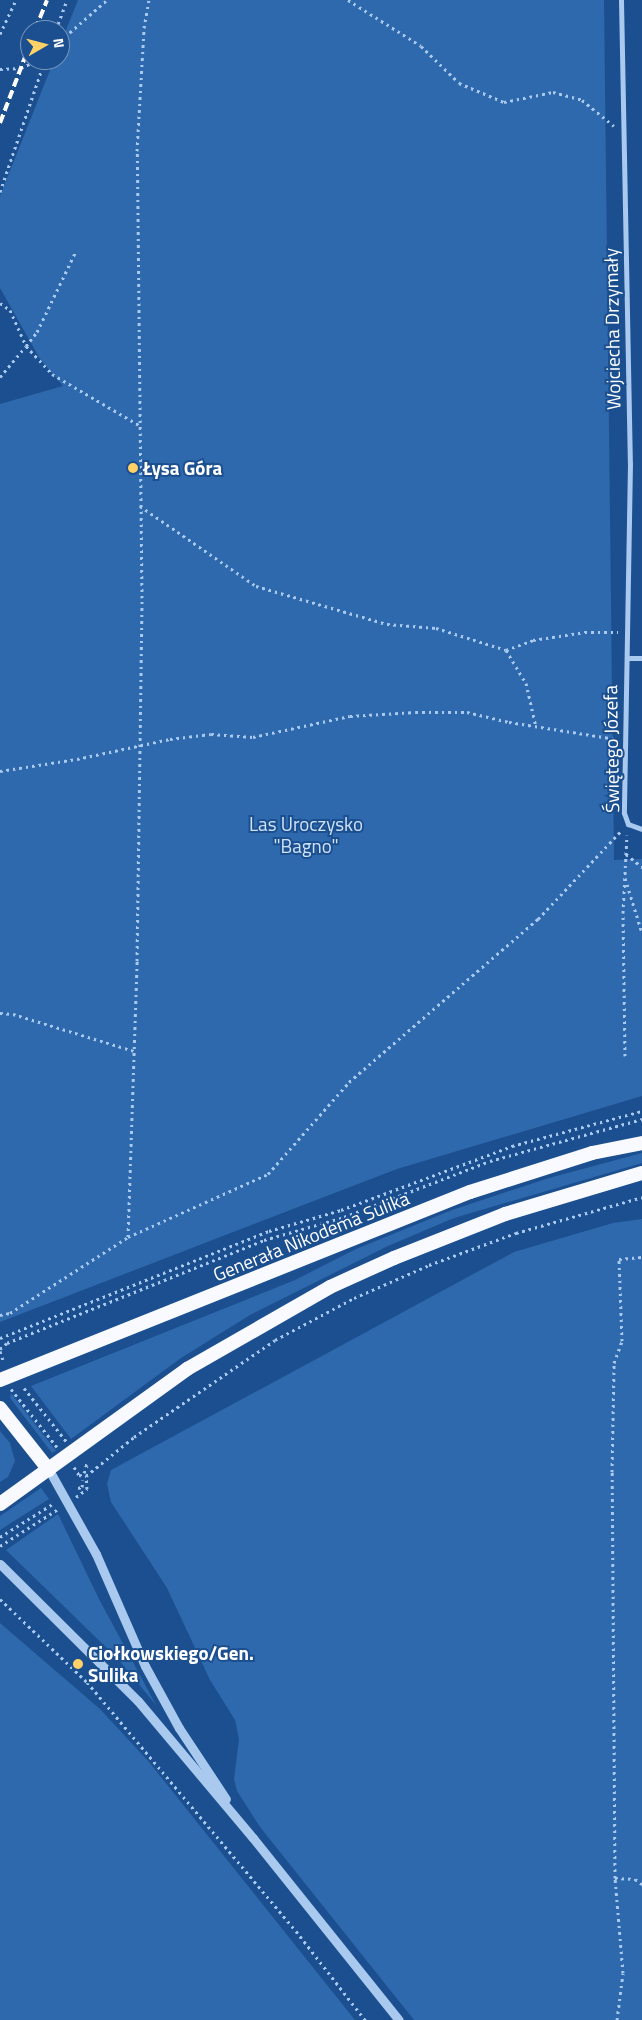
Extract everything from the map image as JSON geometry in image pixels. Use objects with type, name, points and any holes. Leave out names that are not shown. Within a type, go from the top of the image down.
[{"type":"highway","name":"Generała Nikodema Sulika","points":[[0,1380],[462,1195],[592,1153],[642,1143]]},
{"type":"highway","points":[[0,1504],[187,1369],[330,1288],[468,1227],[552,1198],[642,1173]]},
{"type":"highway","points":[[0,1408],[48,1470]]},
{"type":"street","name":"Wojciecha Drzymały","points":[[621,0],[630,463],[628,658]]},
{"type":"street","points":[[628,658],[642,658]]},
{"type":"street","name":"Świętego Józefa","points":[[628,658],[624,740],[624,814],[628,824],[642,829]]},
{"type":"street","points":[[48,1470],[96,1554],[145,1666],[179,1728],[253,1838]]},
{"type":"street","points":[[0,1564],[138,1701],[253,1838],[399,2020]]},
{"type":"path","points":[[0,34],[16,0]]},
{"type":"path","points":[[60,20],[68,0]]},
{"type":"path","points":[[70,32],[107,0]]},
{"type":"path","points":[[128,1237],[134,1051],[139,745],[138,152],[144,28],[149,0]]},
{"type":"path","points":[[348,0],[421,46],[460,84],[504,102],[553,92],[582,100],[624,133]]},
{"type":"path","points":[[0,69],[20,68]]},
{"type":"path","points":[[0,192],[42,70]]},
{"type":"path","points":[[0,378],[38,332],[76,251]]},
{"type":"path","points":[[0,303],[10,310],[26,346],[52,374],[139,425]]},
{"type":"path","points":[[140,506],[256,586],[387,624],[436,628],[506,650],[533,640],[576,634],[627,632]]},
{"type":"path","points":[[506,650],[526,683],[536,727]]},
{"type":"path","points":[[0,771],[77,759],[139,745],[211,734],[253,737],[350,716],[416,712],[467,712],[536,727],[624,740]]},
{"type":"path","points":[[625,1056],[624,875],[628,824]]},
{"type":"path","points":[[0,1315],[10,1313],[128,1237],[268,1174],[349,1082],[538,919],[628,824]]},
{"type":"path","points":[[626,854],[642,868]]},
{"type":"path","points":[[624,875],[642,933]]},
{"type":"path","points":[[0,1013],[13,1014],[134,1051]]},
{"type":"path","points":[[0,1338],[269,1231],[341,1210],[512,1146],[642,1111]]},
{"type":"path","points":[[3,1360],[0,1350],[7,1343],[264,1240],[344,1217],[490,1161],[642,1119]]},
{"type":"path","points":[[83,1475],[274,1340],[354,1298],[429,1265],[516,1233],[642,1197]]},
{"type":"path","points":[[617,2020],[623,1973],[614,1878],[612,1472],[614,1363],[622,1341],[618,1259],[642,1257]]},
{"type":"path","points":[[24,1388],[68,1444]]},
{"type":"path","points":[[14,1392],[60,1450]]},
{"type":"path","points":[[80,1495],[87,1489],[83,1475],[85,1465],[92,1469]]},
{"type":"path","points":[[78,1488],[82,1488],[83,1480]]},
{"type":"path","points":[[0,1537],[54,1503]]},
{"type":"path","points":[[0,1546],[58,1509]]},
{"type":"path","points":[[0,1599],[98,1695],[365,2020]]},
{"type":"path","points":[[614,1878],[635,1879],[642,1884]]},
{"type":"green space","name":"Las Uroczysko \"Bagno\"","points":[[78,0],[604,0],[614,860],[642,859],[642,1096],[397,1169],[0,1322],[0,404],[63,386],[40,359],[0,288],[0,196],[50,70],[70,70],[70,20]]},
{"type":"green space","points":[[642,1153],[642,1163],[454,1218],[388,1246],[250,1315],[181,1358],[71,1439],[31,1386],[295,1280],[356,1249],[452,1210],[549,1178]]},
{"type":"green space","points":[[642,1219],[642,2020],[414,2020],[260,1827],[237,1791],[234,1779],[239,1739],[235,1720],[210,1680],[167,1588],[111,1502],[107,1484],[111,1470],[514,1252],[613,1223]]},
{"type":"green space","points":[[11,1393],[56,1451],[52,1453],[10,1398]]},
{"type":"green space","points":[[0,1431],[10,1443],[15,1461],[8,1477],[0,1482]]},
{"type":"green space","points":[[41,1488],[49,1499],[0,1530],[0,1516]]},
{"type":"green space","points":[[58,1514],[99,1599],[156,1705],[117,1658],[6,1550]]},
{"type":"green space","points":[[0,1623],[100,1709],[149,1762],[355,2020],[0,2020]]},
{"type":"railway","points":[[39,20],[47,0]]},
{"type":"railway","points":[[0,123],[20,70]]},
{"type":"place","name":"Łysa Góra","points":[[133,468]]},
{"type":"place","name":"Ciołkowskiego/Gen. Sulika","points":[[78,1664]]}]
